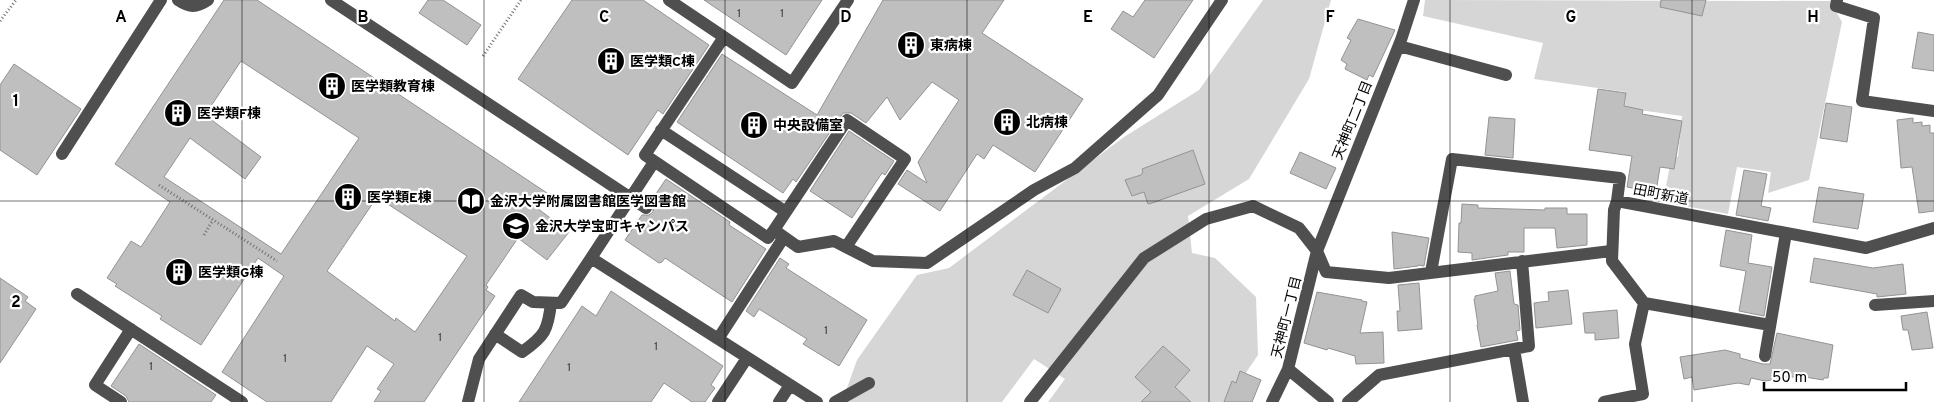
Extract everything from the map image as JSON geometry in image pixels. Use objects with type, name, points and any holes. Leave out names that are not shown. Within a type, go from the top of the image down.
[{"type":"street","points":[[62,154],[161,0]]},
{"type":"street","points":[[178,0],[189,7],[199,6],[208,0]]},
{"type":"street","points":[[331,0],[646,208]]},
{"type":"street","points":[[669,0],[792,83],[848,0]]},
{"type":"street","points":[[779,234],[798,247],[834,241],[873,261],[927,263],[1034,190],[1075,168],[1158,95],[1222,0]]},
{"type":"street","name":"天神町二丁目","points":[[1317,251],[1399,46],[1414,0]]},
{"type":"street","points":[[1837,0],[1836,6],[1874,18],[1862,101],[1934,111]]},
{"type":"street","points":[[724,37],[644,155],[768,238],[779,234]]},
{"type":"street","points":[[1399,46],[1506,75]]},
{"type":"street","points":[[718,339],[779,234],[786,212],[847,120],[905,159],[846,247]]},
{"type":"street","points":[[661,130],[786,212]]},
{"type":"street","points":[[1431,272],[1452,158],[1620,178],[1617,201]]},
{"type":"street","points":[[468,402],[479,360],[521,295],[533,302],[561,303],[654,162]]},
{"type":"street","name":"田町新道","points":[[1611,251],[1614,210],[1617,201],[1866,248],[1934,228]]},
{"type":"street","points":[[1030,402],[1144,258],[1206,219],[1253,206],[1299,228],[1317,251],[1326,272],[1389,278],[1611,251],[1612,261],[1644,302],[1770,325]]},
{"type":"street","points":[[1765,356],[1786,233]]},
{"type":"street","name":"天神町一丁目","points":[[1317,251],[1288,369],[1328,402]]},
{"type":"street","points":[[590,258],[817,402]]},
{"type":"street","points":[[1348,402],[1379,375],[1529,346],[1522,261]]},
{"type":"street","points":[[77,294],[242,402]]},
{"type":"street","points":[[1875,304],[1934,301]]},
{"type":"street","points":[[1604,402],[1643,394],[1635,344],[1644,302]]},
{"type":"street","points":[[495,334],[522,352],[538,341],[548,324],[551,303]]},
{"type":"street","points":[[121,402],[95,385],[131,329]]},
{"type":"street","points":[[1514,349],[1524,402]]},
{"type":"street","points":[[718,402],[746,358]]},
{"type":"street","points":[[1272,402],[1288,369]]},
{"type":"street","points":[[835,402],[869,383]]},
{"type":"street","points":[[779,402],[790,385]]},
{"type":"path","points":[[0,21],[16,0]]},
{"type":"path","points":[[483,56],[521,0]]},
{"type":"path","points":[[159,185],[277,261]]},
{"type":"path","points":[[204,235],[213,220]]},
{"type":"shaded area","points":[[1263,0],[1331,0],[1309,79],[1249,179],[1188,216],[1192,253],[1215,258],[1256,297],[1258,355],[1226,402],[1048,402],[1065,379],[1034,359],[1002,402],[842,402],[857,360],[917,275],[949,268],[1124,137],[1199,90]]},
{"type":"shaded area","points":[[1425,0],[1830,1],[1842,22],[1809,180],[1768,193],[1771,172],[1737,167],[1728,214],[1663,202],[1672,155],[1678,157],[1682,116],[1625,108],[1626,92],[1534,79],[1543,43],[1423,16]]},
{"type":"building","points":[[224,0],[257,0],[547,193],[537,208],[569,232],[547,260],[518,238],[486,285],[488,287],[486,290],[495,296],[424,402],[374,402],[381,391],[377,389],[394,364],[367,346],[331,402],[267,402],[222,372],[284,276],[258,258],[201,345],[160,319],[162,316],[115,286],[117,284],[107,278],[131,241],[141,247],[170,202],[115,164]],"holes":[[[241,61],[359,138],[281,254],[164,177],[190,138],[245,179],[261,157],[205,115]],[[377,197],[467,256],[415,332],[396,318],[395,321],[327,271]]]},
{"type":"building","points":[[428,0],[443,0],[481,25],[467,45],[419,13]]},
{"type":"building","name":"医学類C棟","points":[[572,0],[643,0],[709,45],[663,114],[658,110],[628,155],[518,79]]},
{"type":"building","points":[[704,0],[822,0],[786,55]]},
{"type":"building","points":[[883,0],[1004,0],[982,33],[1083,99],[1035,172],[993,145],[984,159],[977,154],[940,211],[898,184],[907,170],[927,183],[918,162],[959,100],[932,82],[900,120],[887,97],[866,123],[851,113],[843,113],[796,182],[793,179],[783,193],[677,122],[722,54],[817,115]]},
{"type":"building","points":[[1145,0],[1193,0],[1154,58],[1111,29],[1123,11],[1133,17]]},
{"type":"building","points":[[1661,0],[1706,0],[1702,16],[1660,7]]},
{"type":"building","points":[[1358,19],[1395,30],[1373,77],[1369,75],[1367,80],[1345,69],[1347,64],[1341,60],[1351,40],[1347,38]]},
{"type":"building","points":[[1918,32],[1934,35],[1934,71],[1912,68]]},
{"type":"building","points":[[14,64],[81,109],[37,175],[0,150],[0,85]]},
{"type":"building","points":[[1598,89],[1626,93],[1624,106],[1643,110],[1642,114],[1682,121],[1674,169],[1660,167],[1655,198],[1636,195],[1637,189],[1627,187],[1632,156],[1589,150]]},
{"type":"building","points":[[1826,103],[1852,107],[1847,142],[1820,138]]},
{"type":"building","points":[[1489,117],[1515,119],[1513,158],[1485,155]]},
{"type":"building","points":[[1913,118],[1913,123],[1922,122],[1922,126],[1930,125],[1930,133],[1934,133],[1934,211],[1919,213],[1912,167],[1901,168],[1897,120]]},
{"type":"building","points":[[849,131],[894,161],[885,175],[882,173],[852,218],[810,191]]},
{"type":"building","points":[[1193,150],[1205,184],[1148,204],[1144,192],[1132,196],[1125,180],[1141,175],[1142,169]]},
{"type":"building","points":[[1300,152],[1336,168],[1326,189],[1290,173]]},
{"type":"building","points":[[1744,170],[1767,174],[1761,206],[1771,208],[1768,221],[1736,215]]},
{"type":"building","points":[[666,179],[730,222],[729,225],[766,249],[732,302],[665,258],[659,263],[625,240],[642,215],[649,215],[653,212],[651,201]]},
{"type":"building","points":[[1819,187],[1864,194],[1858,229],[1813,222]]},
{"type":"building","points":[[1462,204],[1478,205],[1478,208],[1545,210],[1545,208],[1567,208],[1567,214],[1587,214],[1587,245],[1557,248],[1555,228],[1524,228],[1524,252],[1508,252],[1508,255],[1472,260],[1472,253],[1458,252]]},
{"type":"building","points":[[1726,230],[1752,235],[1748,263],[1772,267],[1764,316],[1739,311],[1746,271],[1720,266]]},
{"type":"building","points":[[1392,232],[1429,238],[1424,266],[1418,265],[1394,269]]},
{"type":"building","points":[[780,258],[789,264],[786,268],[867,320],[839,366],[803,344],[807,339],[759,309],[754,317],[746,311]]},
{"type":"building","points":[[1814,258],[1873,268],[1903,264],[1906,294],[1877,297],[1877,294],[1810,282]]},
{"type":"building","points":[[1027,270],[1061,289],[1048,313],[1013,295]]},
{"type":"building","points":[[1510,271],[1514,304],[1518,305],[1520,330],[1516,331],[1518,340],[1481,347],[1475,296],[1498,291],[1495,273]]},
{"type":"building","points":[[0,278],[28,297],[25,301],[36,309],[0,363]]},
{"type":"building","points":[[1419,283],[1422,329],[1398,331],[1397,311],[1400,311],[1398,285]]},
{"type":"building","points":[[1568,290],[1572,324],[1536,328],[1534,303],[1549,301],[1548,292]]},
{"type":"building","points":[[611,291],[723,366],[711,385],[715,388],[705,402],[692,402],[664,383],[651,402],[519,402],[582,306],[596,316]]},
{"type":"building","points":[[1317,292],[1367,302],[1360,333],[1383,332],[1384,363],[1356,364],[1355,356],[1304,343]]},
{"type":"building","points":[[1617,310],[1619,338],[1595,340],[1595,333],[1585,333],[1583,313]]},
{"type":"building","points":[[1927,312],[1933,348],[1912,350],[1908,330],[1903,330],[1901,316]]},
{"type":"building","points":[[1777,333],[1833,345],[1828,378],[1823,380],[1799,376],[1765,381],[1751,378],[1749,385],[1738,383],[1694,390],[1692,377],[1684,379],[1680,357],[1725,350],[1740,354],[1740,358],[1770,364]]},
{"type":"building","points":[[139,344],[216,395],[211,402],[129,402],[126,396],[111,386]]},
{"type":"building","points":[[1163,346],[1190,370],[1175,387],[1191,402],[1141,402],[1151,392],[1135,377]]},
{"type":"building","points":[[1240,371],[1261,380],[1252,402],[1224,402],[1232,381],[1236,383]]},
{"type":"place","name":"東病棟","points":[[911,45]]},
{"type":"place","name":"医学類C棟","points":[[611,61]]},
{"type":"place","name":"医学類教育棟","points":[[332,86]]},
{"type":"place","name":"医学類F棟","points":[[178,113]]},
{"type":"place","name":"北病棟","points":[[1007,122]]},
{"type":"place","name":"中央設備室","points":[[754,125]]},
{"type":"place","name":"医学類E棟","points":[[348,197]]},
{"type":"place","name":"金沢大学附属図書館医学図書館","points":[[471,201]]},
{"type":"place","name":"金沢大学宝町キャンパス","points":[[516,226]]},
{"type":"place","name":"医学類G棟","points":[[179,272]]}]
